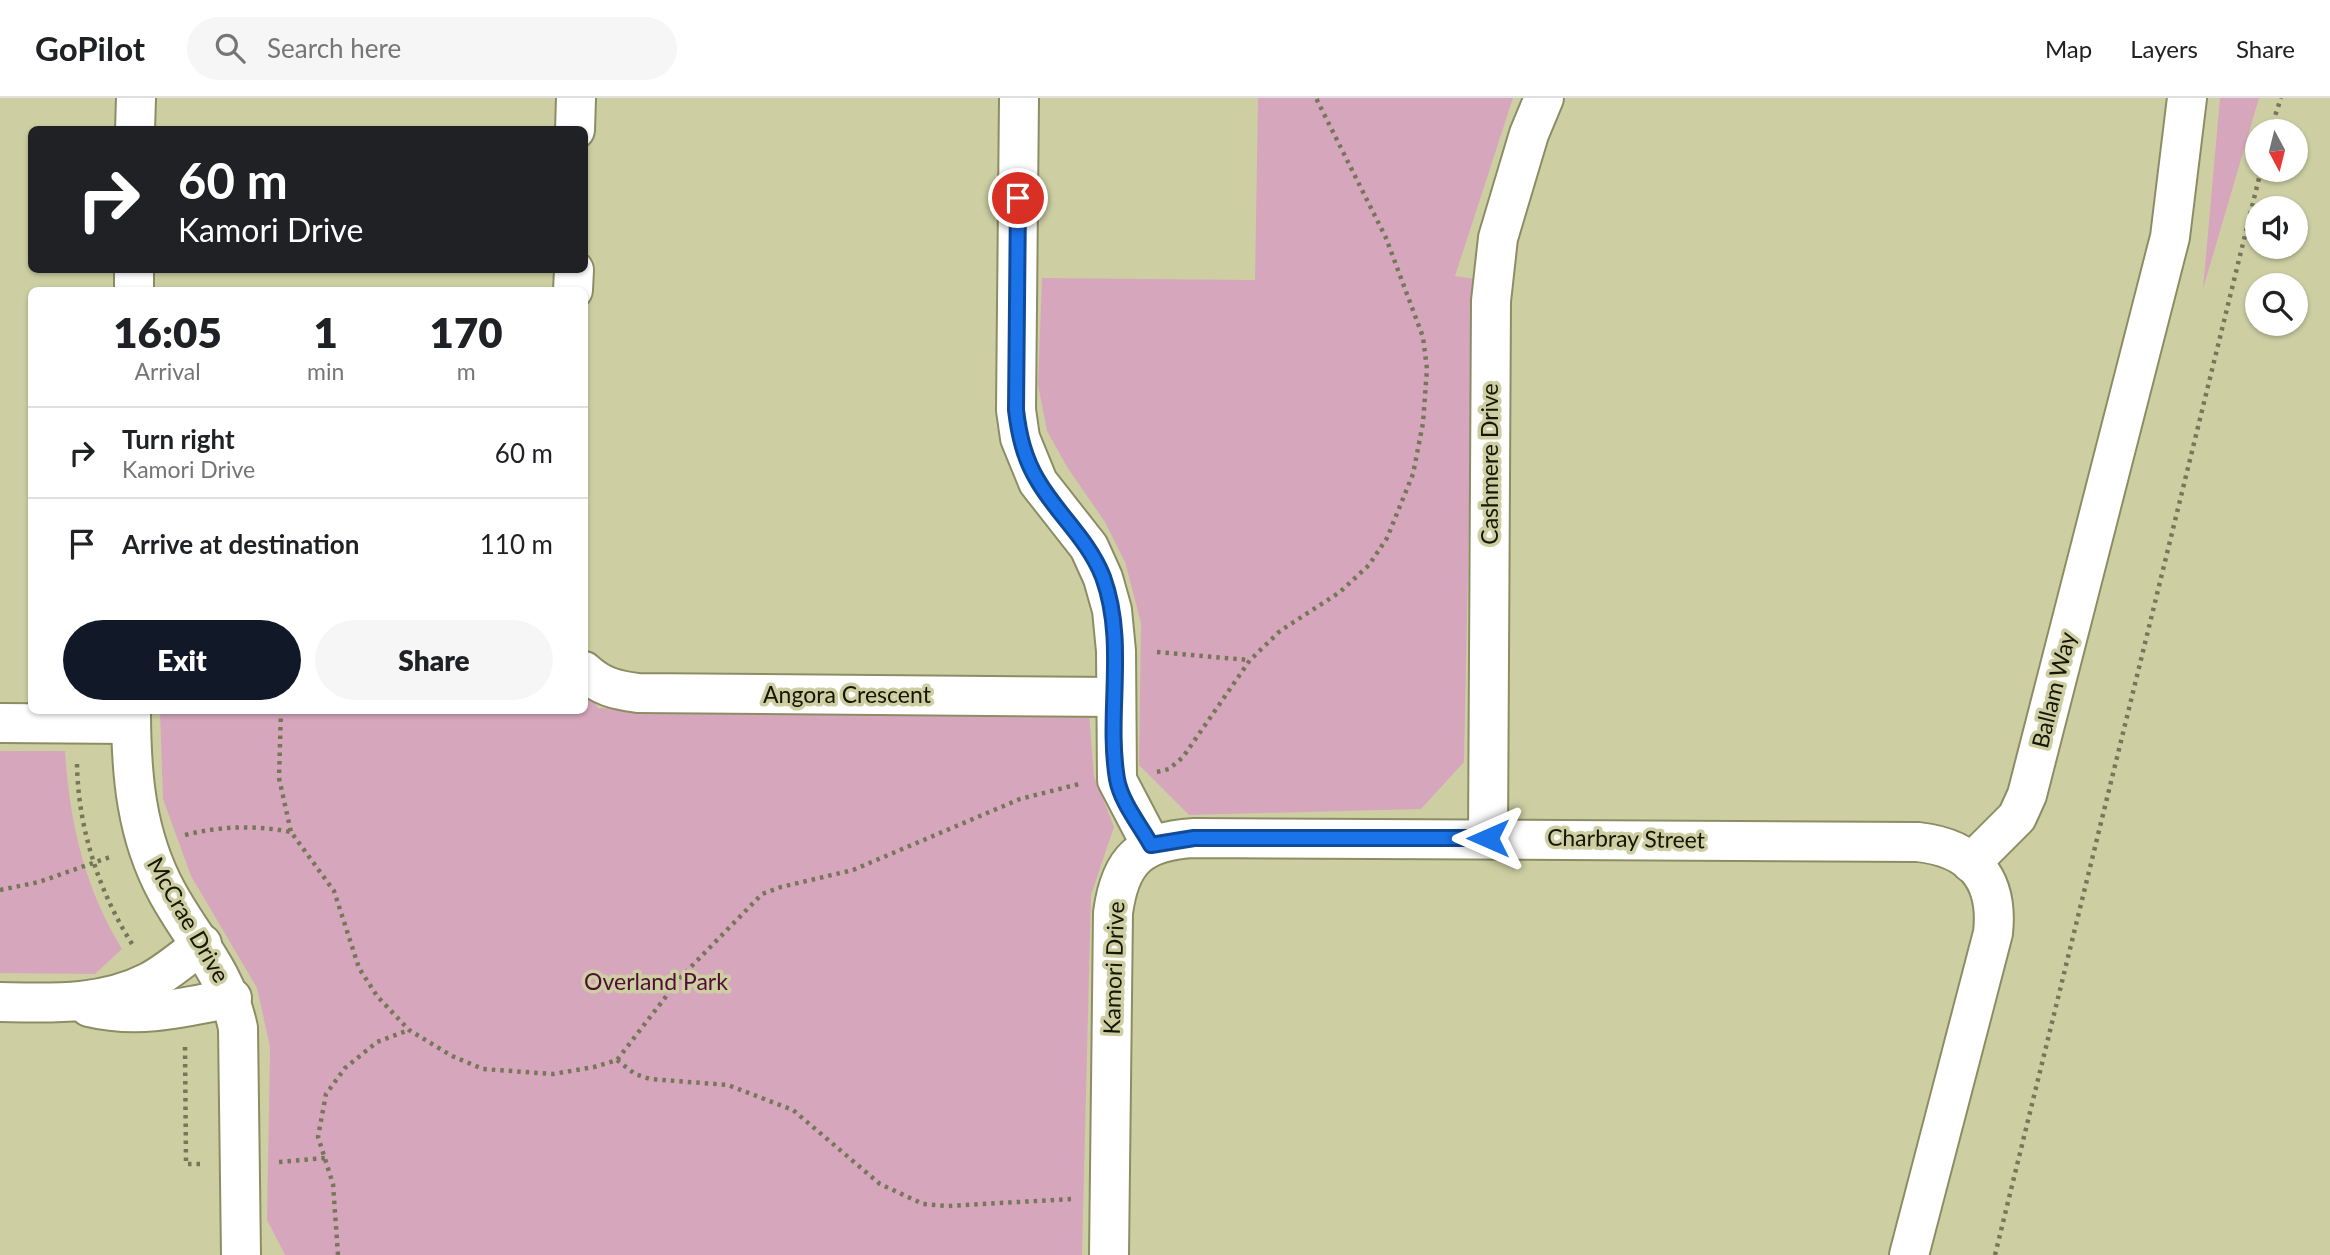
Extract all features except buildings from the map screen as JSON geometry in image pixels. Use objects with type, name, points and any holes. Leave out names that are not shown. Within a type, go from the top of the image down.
[{"type":"street","points":[[135,126],[136,98]]},
{"type":"street","points":[[575,126],[576,98]]},
{"type":"street","points":[[1018,98],[1016,410],[1020,438],[1038,482],[1089,547],[1112,610],[1116,651],[1117,780],[1151,845]]},
{"type":"street","name":"Cashmere Drive","points":[[1488,838],[1491,301],[1498,238],[1529,134],[1544,98]]},
{"type":"street","name":"Ballam Way","points":[[1971,863],[2017,817],[2027,795],[2170,237],[2187,98]]},
{"type":"street","name":"Angora Crescent","points":[[588,674],[612,690],[638,693],[1115,697]]},
{"type":"street","points":[[0,723],[131,717]]},
{"type":"street","name":"McCrae Drive","points":[[131,717],[131,761],[146,846],[167,892],[202,944],[232,998],[238,1028],[241,1075],[240,1255]]},
{"type":"street","name":"Charbray Street","points":[[1151,845],[1194,838],[1918,842],[1943,845],[1959,852],[1971,863]]},
{"type":"street","name":"Kamori Drive","points":[[1110,1255],[1114,914],[1123,871],[1151,845]]},
{"type":"street","points":[[1909,1255],[1993,933],[1994,895],[1988,881],[1971,863]]},
{"type":"street","points":[[74,1003],[122,993],[150,981],[202,944]]},
{"type":"street","points":[[0,1002],[74,1003],[134,1014],[157,1013],[232,998]]},
{"type":"path","points":[[281,714],[279,778],[291,832],[334,891],[359,968],[377,996],[410,1030],[452,1056],[483,1069],[553,1074],[617,1060],[681,977],[762,894],[853,870],[1030,796],[1063,786],[1117,780],[1169,769],[1250,660],[1280,631],[1340,592],[1369,565],[1387,538],[1413,474],[1423,423],[1427,369],[1423,337],[1414,306],[1386,238],[1316,98]]},
{"type":"path","points":[[2274,119],[2281,98]]},
{"type":"path","points":[[1995,1255],[2258,182]]},
{"type":"path","points":[[1116,651],[1207,654],[1250,660]]},
{"type":"path","points":[[0,890],[39,882],[146,846],[205,830],[257,826],[291,832]]},
{"type":"path","points":[[338,1255],[333,1184],[318,1137],[326,1094],[345,1068],[377,1042],[410,1030]]},
{"type":"path","points":[[617,1060],[635,1074],[650,1079],[727,1085],[793,1110],[880,1184],[923,1204],[948,1206],[1110,1196]]},
{"type":"green space","points":[[1258,98],[1513,98],[1455,276],[1474,279],[1464,762],[1421,809],[1189,815],[1139,765],[1141,623],[1125,562],[1105,522],[1067,467],[1047,431],[1038,385],[1042,278],[1255,280]]},
{"type":"green space","points":[[2220,98],[2259,98],[2253,119],[2245,119],[2245,146],[2203,289]]},
{"type":"green space","name":"Overland Park","points":[[588,692],[598,708],[1089,713],[1094,776],[1114,827],[1091,895],[1082,1255],[285,1255],[267,1220],[270,1047],[257,988],[191,876],[163,799],[160,714],[588,714]]},
{"type":"green space","points":[[0,751],[65,751],[71,804],[81,854],[98,902],[122,949],[95,974],[0,973]]},
{"type":"route","points":[[1018,198],[1016,410],[1020,438],[1038,482],[1089,547],[1103,578],[1112,610],[1116,651],[1117,780],[1123,797],[1151,845],[1173,839],[1194,838],[1488,838]]}]
